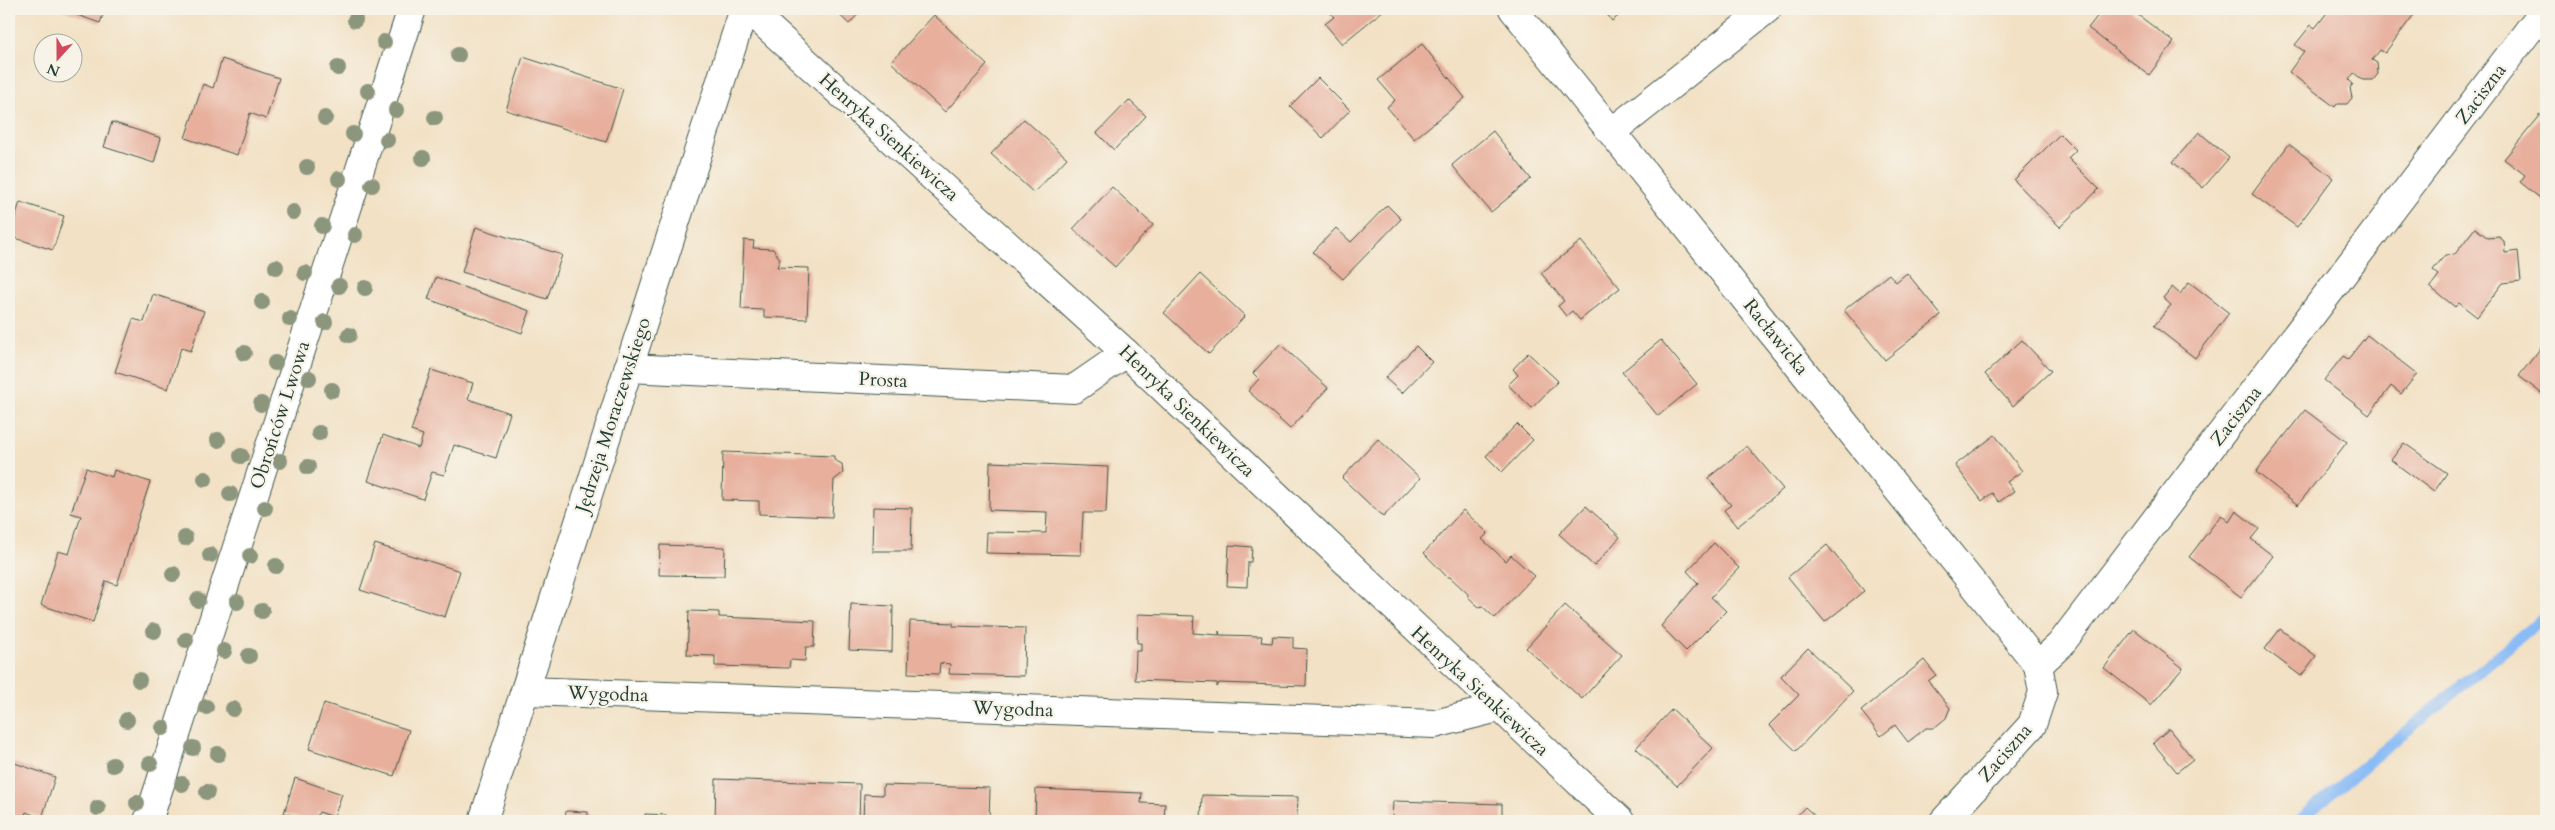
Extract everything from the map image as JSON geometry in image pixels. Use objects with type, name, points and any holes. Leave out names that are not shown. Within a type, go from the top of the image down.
[{"type":"street","name":"Obrońców Lwowa","points":[[148,821],[412,9]]},
{"type":"street","name":"Henryka Sienkiewicza","points":[[746,9],[1126,353],[1498,708],[1620,821]]},
{"type":"street","name":"Jędrzeja Moraczewskiego","points":[[483,821],[526,692],[628,368],[746,9]]},
{"type":"street","name":"Racławicka","points":[[1513,9],[2038,665]]},
{"type":"street","points":[[1612,132],[1767,9]]},
{"type":"street","name":"Zaciszna","points":[[1944,821],[2032,725],[2042,692],[2038,665],[2060,645],[2537,12]]},
{"type":"street","name":"Prosta","points":[[628,368],[1074,389],[1126,353]]},
{"type":"street","name":"Wygodna","points":[[526,692],[1435,724],[1498,708]]},
{"type":"building","points":[[60,9],[105,9],[100,23]]},
{"type":"building","points":[[833,9],[863,9],[849,24]]},
{"type":"building","points":[[1327,9],[1385,9],[1342,44],[1325,24],[1334,17]]},
{"type":"building","points":[[1603,9],[1627,9],[1612,21]]},
{"type":"building","points":[[2103,9],[2130,9],[2174,42],[2149,75],[2088,28]]},
{"type":"building","points":[[2330,9],[2418,9],[2385,53],[2380,50],[2372,60],[2377,63],[2378,74],[2373,80],[2363,80],[2354,73],[2349,80],[2353,84],[2350,88],[2352,98],[2347,104],[2337,104],[2335,107],[2289,72],[2304,51],[2295,45],[2311,25],[2315,28]]},
{"type":"building","points":[[934,15],[987,65],[945,112],[891,62]]},
{"type":"building","points":[[1422,44],[1465,98],[1414,139],[1387,107],[1395,100],[1378,80]]},
{"type":"building","points":[[523,57],[623,89],[606,142],[506,110]]},
{"type":"building","points":[[222,59],[279,78],[266,119],[250,113],[237,155],[185,138],[203,84],[213,88]]},
{"type":"building","points":[[1318,78],[1350,110],[1323,138],[1290,106]]},
{"type":"building","points":[[1129,100],[1146,116],[1114,150],[1097,133]]},
{"type":"building","points":[[2539,114],[2546,120],[2545,202],[2520,182],[2525,175],[2504,159],[2539,117]]},
{"type":"building","points":[[1024,119],[1067,158],[1034,193],[991,154]]},
{"type":"building","points":[[112,122],[161,138],[154,163],[104,147]]},
{"type":"building","points":[[1493,131],[1531,179],[1491,212],[1452,165]]},
{"type":"building","points":[[2199,132],[2229,158],[2203,188],[2173,162]]},
{"type":"building","points":[[2060,134],[2076,150],[2068,158],[2099,189],[2060,227],[2014,180]]},
{"type":"building","points":[[2289,144],[2333,178],[2297,227],[2252,194]]},
{"type":"building","points":[[1112,187],[1153,225],[1115,267],[1073,229]]},
{"type":"building","points":[[20,202],[64,216],[53,250],[9,236]]},
{"type":"building","points":[[1387,205],[1401,219],[1343,279],[1313,252],[1336,228],[1351,242]]},
{"type":"building","points":[[476,227],[562,255],[547,299],[462,272]]},
{"type":"building","points":[[2475,228],[2488,238],[2499,237],[2504,241],[2505,253],[2518,251],[2521,281],[2503,283],[2477,317],[2459,303],[2455,307],[2430,287],[2439,275],[2433,270],[2445,255],[2455,254]]},
{"type":"building","points":[[744,240],[754,241],[753,248],[773,249],[780,259],[777,267],[809,268],[807,319],[764,317],[764,310],[741,309]]},
{"type":"building","points":[[1581,241],[1620,288],[1580,320],[1572,311],[1566,316],[1558,306],[1564,301],[1541,273]]},
{"type":"building","points":[[1907,273],[1941,315],[1885,360],[1844,310],[1889,274],[1896,282]]},
{"type":"building","points":[[1200,274],[1245,316],[1209,354],[1164,313]]},
{"type":"building","points":[[436,277],[530,311],[522,333],[428,299]]},
{"type":"building","points":[[2189,282],[2229,313],[2195,358],[2154,326],[2171,305],[2163,298],[2172,287],[2180,294]]},
{"type":"building","points":[[153,294],[204,311],[191,351],[181,348],[168,389],[115,372],[133,319],[144,322]]},
{"type":"building","points":[[2367,335],[2417,374],[2401,394],[2391,386],[2369,415],[2324,380],[2343,356],[2348,359]]},
{"type":"building","points":[[1661,340],[1697,384],[1658,416],[1622,372]]},
{"type":"building","points":[[2022,340],[2051,371],[2013,406],[1985,374]]},
{"type":"building","points":[[2546,341],[2546,397],[2519,376]]},
{"type":"building","points":[[1280,344],[1328,388],[1290,429],[1248,391],[1259,379],[1253,373]]},
{"type":"building","points":[[1416,346],[1432,362],[1402,393],[1385,378]]},
{"type":"building","points":[[1528,353],[1558,381],[1532,408],[1508,385],[1518,375],[1513,369]]},
{"type":"building","points":[[431,370],[473,383],[468,399],[510,413],[496,458],[454,445],[444,475],[432,472],[423,499],[368,481],[383,435],[419,448],[423,435],[411,431]]},
{"type":"building","points":[[2305,410],[2347,442],[2298,505],[2256,472]]},
{"type":"building","points":[[1517,424],[1533,440],[1502,472],[1486,456]]},
{"type":"building","points":[[1995,435],[2022,471],[2007,482],[2014,491],[1999,502],[1992,493],[1982,501],[1955,465]]},
{"type":"building","points":[[1378,439],[1420,478],[1383,517],[1342,478]]},
{"type":"building","points":[[2404,443],[2447,473],[2434,492],[2391,460]]},
{"type":"building","points":[[1747,446],[1783,489],[1737,527],[1724,510],[1731,505],[1708,478]]},
{"type":"building","points":[[723,452],[834,456],[834,460],[842,464],[843,473],[834,480],[832,517],[759,514],[759,501],[722,500]]},
{"type":"building","points":[[990,462],[1108,467],[1106,513],[1083,513],[1081,555],[986,553],[987,532],[1046,533],[1047,512],[989,510]]},
{"type":"building","points":[[86,468],[112,477],[114,470],[150,482],[117,585],[106,581],[93,622],[41,605],[58,551],[69,554],[81,516],[71,513]]},
{"type":"building","points":[[1586,506],[1620,537],[1594,566],[1559,534]]},
{"type":"building","points":[[873,507],[912,508],[911,551],[872,551]]},
{"type":"building","points":[[1463,510],[1488,533],[1482,539],[1506,561],[1511,555],[1534,576],[1495,618],[1468,597],[1468,594],[1450,577],[1447,577],[1424,553]]},
{"type":"building","points":[[2236,511],[2259,529],[2251,539],[2273,556],[2241,597],[2189,557],[2221,515],[2229,522]]},
{"type":"building","points":[[1714,543],[1739,568],[1711,597],[1726,611],[1686,651],[1661,626],[1698,583],[1687,571]]},
{"type":"building","points":[[375,544],[460,571],[445,617],[360,590]]},
{"type":"building","points":[[660,545],[725,547],[724,576],[659,575]]},
{"type":"building","points":[[1229,545],[1252,547],[1251,562],[1248,562],[1247,587],[1227,586]]},
{"type":"building","points":[[1827,545],[1864,591],[1825,622],[1788,577]]},
{"type":"building","points":[[851,604],[893,606],[892,652],[849,650]]},
{"type":"building","points":[[1565,605],[1622,655],[1582,699],[1526,648]]},
{"type":"building","points":[[689,611],[719,612],[719,617],[815,621],[814,647],[806,647],[805,661],[790,660],[789,668],[715,666],[715,656],[687,655]]},
{"type":"building","points":[[1138,614],[1194,616],[1193,633],[1219,635],[1219,631],[1220,635],[1262,636],[1261,642],[1272,643],[1273,636],[1293,637],[1293,648],[1307,649],[1306,686],[1219,683],[1217,687],[1217,683],[1135,680],[1136,651],[1141,651],[1141,643],[1137,643]]},
{"type":"building","points":[[910,621],[953,623],[953,626],[1025,628],[1024,676],[949,674],[950,664],[940,663],[939,674],[908,673]]},
{"type":"building","points":[[2134,629],[2183,668],[2151,705],[2104,668]]},
{"type":"building","points":[[2280,629],[2316,656],[2301,676],[2265,649]]},
{"type":"building","points":[[1808,648],[1853,691],[1796,751],[1769,725],[1799,695],[1781,676]]},
{"type":"building","points":[[1924,660],[1936,675],[1928,681],[1950,708],[1946,718],[1934,728],[1926,728],[1908,742],[1895,725],[1881,736],[1861,711]]},
{"type":"building","points":[[324,703],[409,730],[394,776],[309,749]]},
{"type":"building","points":[[1672,709],[1713,748],[1677,786],[1636,748]]},
{"type":"building","points":[[2169,729],[2193,759],[2177,772],[2153,743]]},
{"type":"building","points":[[9,761],[55,777],[42,818],[26,812],[23,821],[9,821]]},
{"type":"building","points":[[295,778],[342,794],[334,817],[319,812],[315,821],[311,821],[284,813]]},
{"type":"building","points":[[716,779],[860,784],[859,820],[715,821]]},
{"type":"building","points":[[883,785],[990,788],[989,821],[863,821],[864,794],[883,795]]},
{"type":"building","points":[[1036,789],[1142,793],[1141,803],[1165,804],[1164,821],[1035,821]]},
{"type":"building","points":[[1202,795],[1298,797],[1297,821],[1201,821]]},
{"type":"building","points":[[1393,801],[1502,804],[1502,821],[1392,821]]},
{"type":"building","points":[[1805,807],[1820,821],[1792,821]]},
{"type":"building","points":[[566,811],[588,812],[588,821],[565,821]]},
{"type":"building","points":[[645,814],[666,815],[666,821],[644,821]]},
{"type":"waterway","points":[[2298,821],[2546,616]]}]
